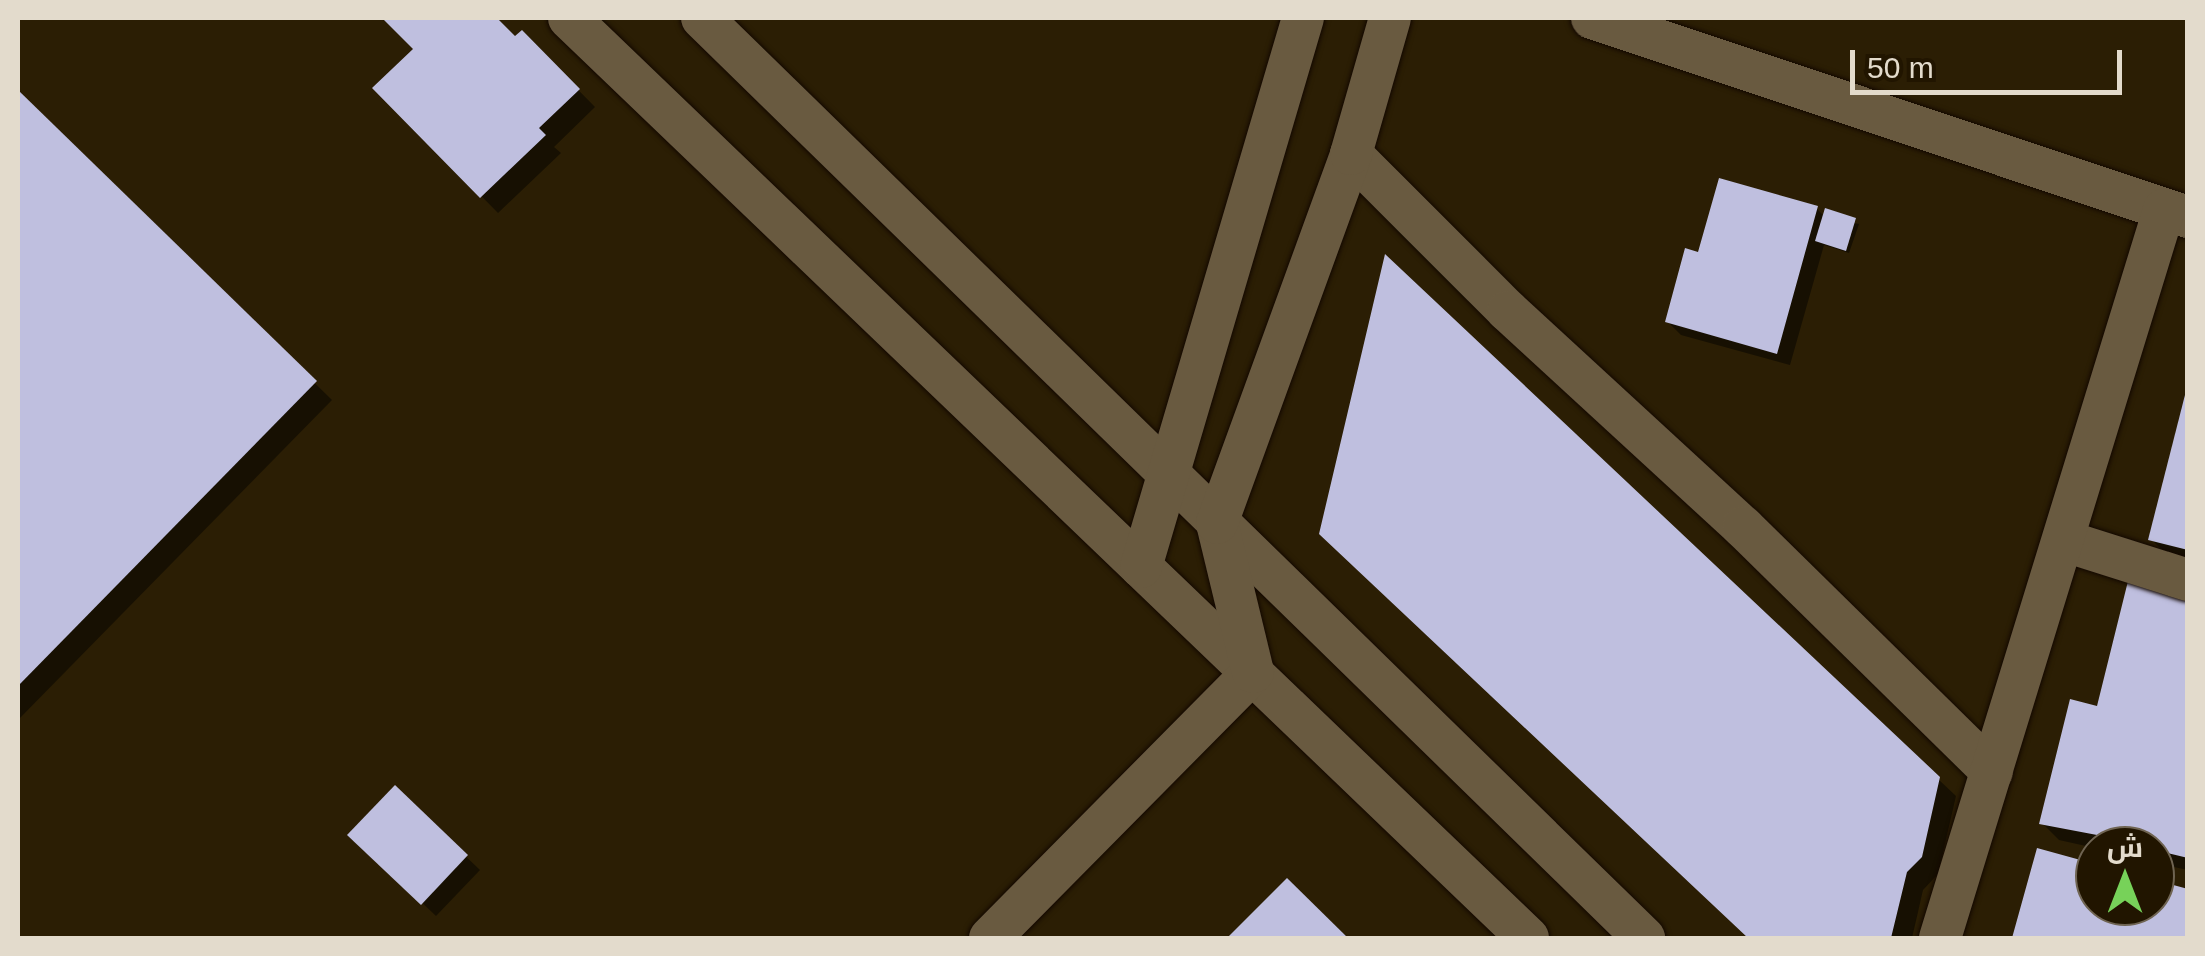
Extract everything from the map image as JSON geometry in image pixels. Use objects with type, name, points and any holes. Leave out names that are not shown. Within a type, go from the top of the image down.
[{"type":"street","points":[[570,18],[1528,938]]},
{"type":"street","points":[[702,18],[1644,938]]},
{"type":"street","points":[[1141,568],[1303,18]]},
{"type":"street","points":[[1252,672],[1217,522],[1351,154],[1390,18]]},
{"type":"street","points":[[1592,18],[2176,214],[2065,541],[1940,938]]},
{"type":"street","points":[[1351,154],[1992,772]]},
{"type":"street","points":[[2065,541],[2188,580]]},
{"type":"street","points":[[990,938],[1252,672]]},
{"type":"building","points":[[382,18],[497,18],[515,36],[522,30],[580,89],[539,128],[546,135],[480,198],[372,88],[413,49]]},
{"type":"building","points":[[18,90],[317,381],[18,686]]},
{"type":"building","points":[[1719,178],[1818,206],[1777,354],[1665,322],[1685,248],[1698,252]]},
{"type":"building","points":[[1825,208],[1856,218],[1846,251],[1815,241]]},
{"type":"building","points":[[1385,254],[1940,777],[1922,857],[1907,872],[1891,938],[1748,938],[1319,534]]},
{"type":"building","points":[[2188,392],[2188,550],[2148,540]]},
{"type":"building","points":[[2128,581],[2188,596],[2188,858],[2175,855],[2175,826],[2075,826],[2075,831],[2039,824],[2070,699],[2097,706]]},
{"type":"building","points":[[395,785],[468,855],[421,905],[347,835]]},
{"type":"building","points":[[2037,848],[2075,858],[2075,926],[2175,926],[2175,885],[2188,889],[2188,938],[2012,938]]},
{"type":"building","points":[[1287,878],[1348,938],[1227,938]]}]
